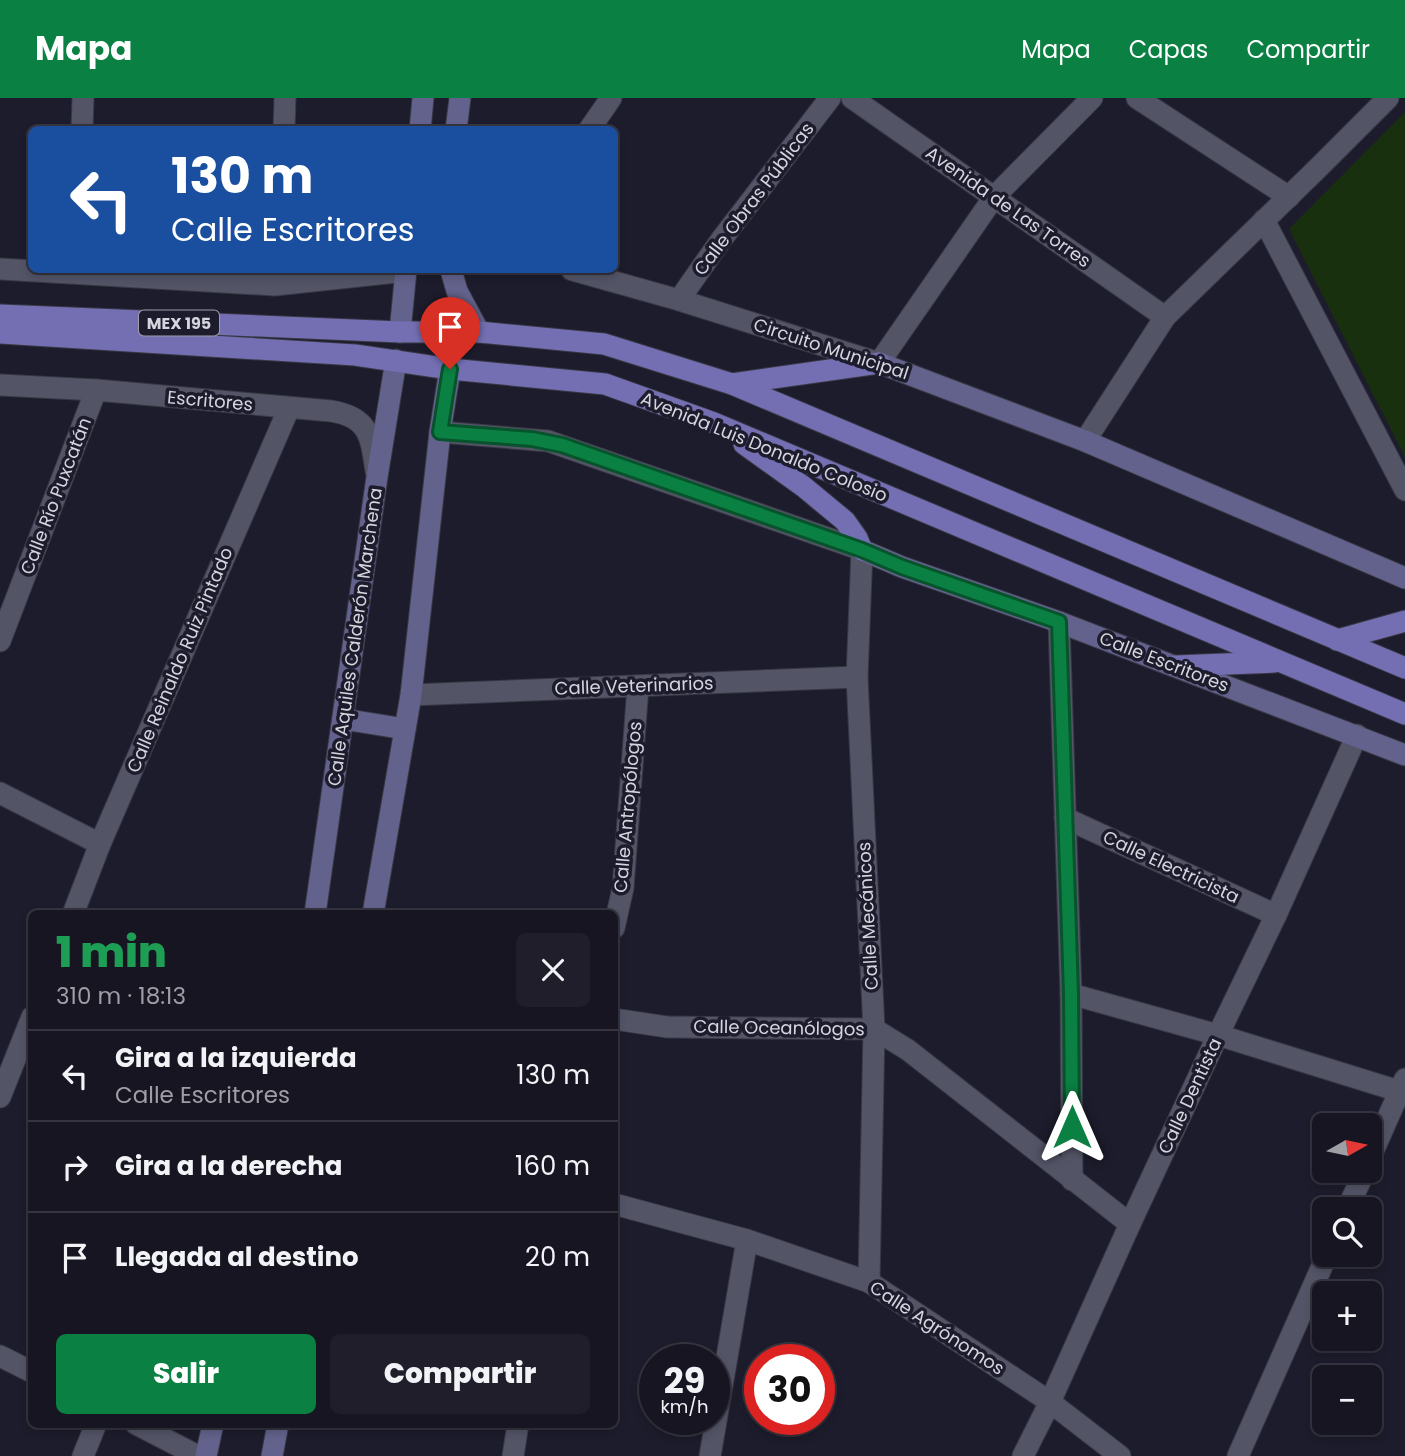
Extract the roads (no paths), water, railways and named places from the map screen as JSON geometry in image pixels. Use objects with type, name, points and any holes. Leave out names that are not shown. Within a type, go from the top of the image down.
[{"type":"main road","name":"MEX 195","points":[[0,315],[358,331],[479,332]]},
{"type":"main road","points":[[479,332],[604,344],[732,384],[1405,668]]},
{"type":"main road","name":"Avenida Luis Donaldo Colosio","points":[[0,333],[355,355],[450,369],[605,384],[714,423],[1405,714]]},
{"type":"main road","points":[[732,384],[879,363]]},
{"type":"main road","points":[[714,423],[804,487],[845,521],[862,550]]},
{"type":"main road","points":[[1337,639],[1405,621]]},
{"type":"main road","points":[[1175,666],[1280,662]]},
{"type":"street","points":[[82,126],[83,98]]},
{"type":"street","points":[[284,126],[285,98]]},
{"type":"street","points":[[420,126],[424,98]]},
{"type":"street","points":[[456,126],[460,98]]},
{"type":"street","points":[[592,126],[611,98]]},
{"type":"street","name":"Calle Obras Públicas","points":[[679,300],[729,229],[830,98]]},
{"type":"street","name":"Avenida de Las Torres","points":[[852,98],[1165,317]]},
{"type":"street","points":[[879,363],[995,197],[1092,98]]},
{"type":"street","points":[[1137,98],[1289,197]]},
{"type":"street","points":[[1085,442],[1165,317],[1388,98]]},
{"type":"street","points":[[1264,220],[1405,490]]},
{"type":"street","points":[[0,269],[28,270]]},
{"type":"street","points":[[113,273],[275,277],[350,273]]},
{"type":"street","points":[[400,332],[406,273]]},
{"type":"street","points":[[453,273],[457,291],[479,332]]},
{"type":"street","name":"Circuito Municipal","points":[[583,273],[679,300],[879,363],[1085,442],[1405,578]]},
{"type":"street","name":"Calle Aquiles Calderón Marchena","points":[[316,910],[396,360]]},
{"type":"street","points":[[374,910],[411,695],[440,432],[450,369]]},
{"type":"street","name":"Escritores","points":[[0,385],[96,390],[340,412],[355,418],[366,430],[371,442],[377,477]]},
{"type":"street","name":"Calle Río Puxcatán","points":[[0,641],[96,390]]},
{"type":"street","name":"Calle Reinaldo Ruiz Pintado","points":[[75,910],[100,844],[289,408]]},
{"type":"street","name":"Calle Escritores","points":[[440,432],[548,441],[1059,622],[1405,755]]},
{"type":"street","name":"Calle Mecánicos","points":[[862,550],[857,677],[874,1029],[869,1282]]},
{"type":"street","points":[[1059,622],[1071,994],[1072,1180]]},
{"type":"street","name":"Calle Veterinarios","points":[[411,695],[857,677]]},
{"type":"street","name":"Calle Antropólogos","points":[[618,910],[623,888],[638,685]]},
{"type":"street","points":[[343,719],[405,729]]},
{"type":"street","name":"Calle Dentista","points":[[1023,1456],[1276,915],[1357,735]]},
{"type":"street","points":[[0,793],[100,844]]},
{"type":"street","name":"Calle Electricista","points":[[1065,818],[1276,915]]},
{"type":"street","points":[[1071,994],[1403,1088],[1382,1133]]},
{"type":"street","name":"Calle Oceanólogos","points":[[618,1020],[667,1027],[874,1029],[908,1050],[1130,1224]]},
{"type":"street","points":[[0,1097],[28,1027]]},
{"type":"street","name":"Calle Agrónomos","points":[[618,1205],[747,1240],[869,1282],[1050,1402],[1119,1456]]},
{"type":"street","points":[[710,1456],[747,1240]]},
{"type":"street","points":[[1238,1456],[1322,1267]]},
{"type":"street","points":[[0,1356],[28,1370]]},
{"type":"street","points":[[83,1456],[94,1428]]},
{"type":"street","points":[[144,1428],[198,1456]]},
{"type":"street","points":[[206,1456],[212,1428]]},
{"type":"street","points":[[272,1456],[277,1428]]},
{"type":"street","points":[[513,1456],[517,1428]]}]
